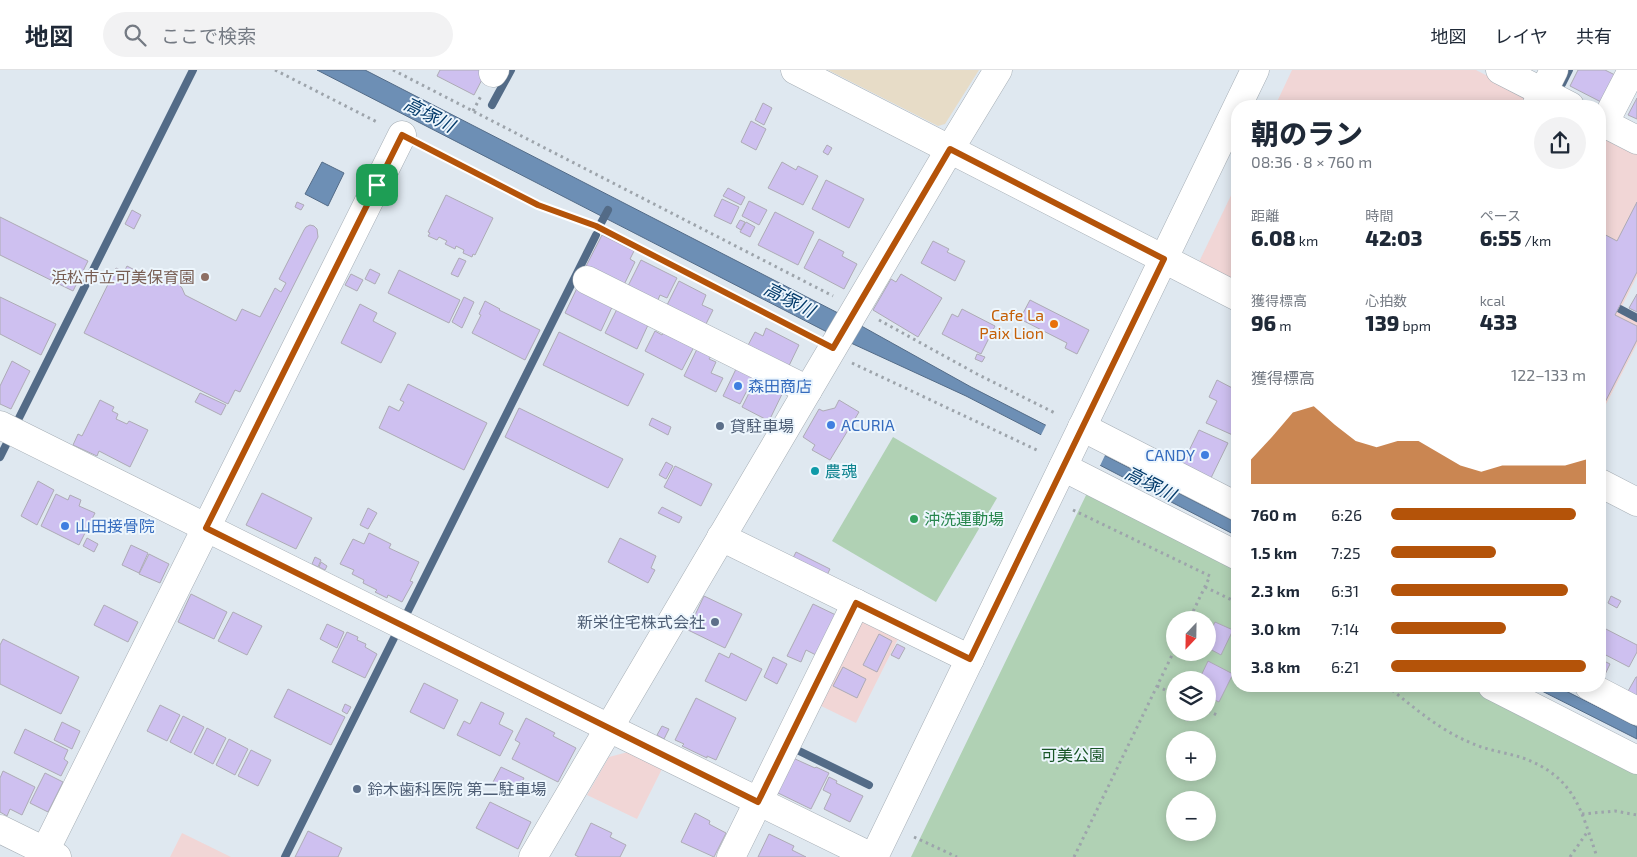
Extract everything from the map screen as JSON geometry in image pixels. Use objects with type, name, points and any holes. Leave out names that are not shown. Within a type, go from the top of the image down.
[{"type":"street","points":[[795,70],[1231,292]]},
{"type":"street","points":[[533,857],[832,348],[998,70]]},
{"type":"street","points":[[1241,100],[1255,70]]},
{"type":"street","points":[[1500,70],[1544,89],[1561,100]]},
{"type":"street","points":[[1606,115],[1632,70]]},
{"type":"street","points":[[0,425],[758,802],[873,857],[1231,120]]},
{"type":"street","points":[[1606,124],[1637,140]]},
{"type":"street","points":[[0,829],[51,854],[206,528],[402,135]]},
{"type":"street","points":[[587,280],[808,390]]},
{"type":"street","points":[[1073,446],[1231,504]]},
{"type":"street","points":[[1073,446],[1231,551]]},
{"type":"street","points":[[1606,485],[1637,502]]},
{"type":"street","points":[[721,537],[970,659]]},
{"type":"street","points":[[731,857],[856,603]]},
{"type":"street","points":[[1504,692],[1637,760]]},
{"type":"street","points":[[1601,692],[1637,711]]},
{"type":"path","points":[[274,70],[538,205],[596,226],[832,348],[1039,451]]},
{"type":"path","points":[[393,70],[1057,414]]},
{"type":"path","points":[[1073,510],[1210,576],[1194,611]]},
{"type":"path","points":[[1205,588],[1231,600]]},
{"type":"path","points":[[1074,857],[1169,661]]},
{"type":"path","points":[[1157,686],[1166,690]]},
{"type":"path","points":[[1393,692],[1414,709],[1454,735],[1475,745],[1521,757],[1541,765],[1559,778],[1573,794],[1597,857]]},
{"type":"path","points":[[1582,814],[1615,811],[1637,815]]},
{"type":"path","points":[[1570,857],[1588,831]]},
{"type":"path","points":[[914,836],[957,857]]},
{"type":"shaded area","points":[[828,70],[979,70],[945,124],[938,126]]},
{"type":"shaded area","points":[[1292,70],[1476,70],[1526,96],[1526,100],[1278,100]]},
{"type":"shaded area","points":[[1606,138],[1637,153],[1637,276],[1619,312],[1637,322],[1637,344],[1606,404]]},
{"type":"shaded area","points":[[1231,195],[1231,283],[1197,266]]},
{"type":"shaded area","points":[[860,613],[901,633],[856,723],[815,703]]},
{"type":"shaded area","points":[[628,752],[662,769],[637,819],[587,795],[609,757]]},
{"type":"shaded area","points":[[182,833],[231,857],[170,857]]},
{"type":"green space","name":"沖洗運動場","points":[[893,437],[997,498],[936,602],[832,541]]},
{"type":"green space","name":"可美公園","points":[[1089,489],[1231,562],[1231,692],[1488,692],[1637,768],[1637,857],[911,857]]},
{"type":"water","name":"高塚川","points":[[317,70],[365,70],[838,313],[971,387],[1231,520],[1231,533],[966,396],[827,332]]},
{"type":"water","points":[[322,162],[344,173],[328,206],[305,194]]},
{"type":"water","points":[[1544,692],[1568,692],[1637,727],[1637,739]]},
{"type":"pier","points":[[1047,423],[1106,453],[1099,468],[1040,437]]},
{"type":"building","points":[[440,70],[487,70],[474,95],[437,76]]},
{"type":"building","points":[[1578,70],[1605,70],[1617,76],[1605,100],[1597,100],[1570,86]]},
{"type":"building","points":[[1637,98],[1637,119],[1628,115]]},
{"type":"building","points":[[763,103],[772,108],[764,125],[755,120]]},
{"type":"building","points":[[751,121],[766,129],[756,150],[741,142]]},
{"type":"building","points":[[827,145],[832,148],[828,155],[823,152]]},
{"type":"building","points":[[782,162],[796,170],[798,166],[818,176],[803,205],[768,188]]},
{"type":"building","points":[[826,180],[864,199],[849,228],[812,209]]},
{"type":"building","points":[[728,188],[745,197],[741,205],[723,196]]},
{"type":"building","points":[[446,195],[493,218],[475,255],[473,254],[472,257],[463,253],[464,250],[456,246],[455,249],[445,244],[447,241],[439,237],[437,240],[428,236],[430,233],[428,232]]},
{"type":"building","points":[[722,199],[739,207],[731,224],[714,216]]},
{"type":"building","points":[[749,201],[767,210],[759,225],[742,216]]},
{"type":"building","points":[[297,202],[304,205],[301,210],[295,207]]},
{"type":"building","points":[[1637,202],[1637,272],[1615,315],[1637,326],[1637,340],[1606,400],[1606,235],[1617,241]]},
{"type":"building","points":[[132,210],[141,215],[134,229],[125,224]]},
{"type":"building","points":[[775,212],[814,232],[798,265],[758,245]]},
{"type":"building","points":[[0,217],[88,261],[73,291],[0,255]]},
{"type":"building","points":[[740,220],[745,222],[741,230],[736,227]]},
{"type":"building","points":[[746,222],[755,227],[750,237],[740,232]]},
{"type":"building","points":[[310,225],[317,229],[318,237],[240,392],[235,390],[228,404],[84,333],[116,268],[124,272],[127,266],[152,279],[160,277],[176,281],[185,295],[236,321],[242,309],[260,317],[275,288],[281,292],[286,283],[279,279],[304,230]]},
{"type":"building","points":[[602,235],[634,251],[630,259],[635,262],[622,289],[584,270]]},
{"type":"building","points":[[819,239],[844,252],[842,256],[857,264],[844,289],[804,268]]},
{"type":"building","points":[[933,241],[949,249],[947,252],[965,261],[955,281],[921,263]]},
{"type":"building","points":[[459,258],[466,261],[458,277],[451,274]]},
{"type":"building","points":[[641,260],[677,278],[667,298],[660,295],[656,305],[626,290]]},
{"type":"building","points":[[370,269],[380,274],[375,284],[365,279]]},
{"type":"building","points":[[399,270],[460,300],[449,323],[388,293]]},
{"type":"building","points":[[351,274],[363,280],[357,291],[345,285]]},
{"type":"building","points":[[901,274],[942,298],[918,337],[873,310],[891,279],[896,282]]},
{"type":"building","points":[[679,281],[706,295],[702,305],[713,310],[702,332],[665,309]]},
{"type":"building","points":[[578,286],[614,303],[601,331],[565,313]]},
{"type":"building","points":[[1637,294],[1637,312],[1629,308]]},
{"type":"building","points":[[0,297],[56,324],[41,355],[0,334]]},
{"type":"building","points":[[464,297],[474,302],[462,328],[452,322]]},
{"type":"building","name":"Cafe La Paix Lion","points":[[1030,300],[1089,330],[1077,354],[1065,348],[1067,343],[1020,319]]},
{"type":"building","points":[[485,301],[540,330],[525,360],[472,333],[481,315],[479,314]]},
{"type":"building","points":[[360,304],[377,313],[373,321],[396,333],[381,363],[341,343]]},
{"type":"building","points":[[618,307],[648,325],[637,349],[605,333]]},
{"type":"building","points":[[962,309],[995,326],[981,354],[942,334],[952,314],[958,317]]},
{"type":"building","points":[[766,328],[799,345],[786,372],[745,351],[755,332],[763,336]]},
{"type":"building","points":[[665,330],[695,345],[682,370],[645,351],[655,331],[662,335]]},
{"type":"building","points":[[559,332],[644,374],[628,406],[543,365]]},
{"type":"building","points":[[697,349],[711,356],[709,359],[716,362],[711,373],[723,378],[716,392],[684,376]]},
{"type":"building","points":[[977,354],[985,357],[982,362],[975,359]]},
{"type":"building","points":[[12,361],[30,371],[11,409],[0,404],[0,386]]},
{"type":"building","name":"森田商店","points":[[736,369],[754,377],[740,404],[723,396]]},
{"type":"building","points":[[757,377],[784,390],[769,421],[742,407]]},
{"type":"building","points":[[1217,380],[1231,387],[1231,434],[1206,423],[1217,401],[1209,397]]},
{"type":"building","points":[[408,384],[487,423],[464,470],[379,428],[389,406],[399,411],[404,402],[400,400]]},
{"type":"building","points":[[200,393],[226,405],[221,415],[195,402]]},
{"type":"building","points":[[100,400],[114,407],[112,411],[118,414],[116,419],[127,424],[129,421],[148,430],[130,467],[99,451],[97,456],[73,445],[78,434],[82,436]]},
{"type":"building","name":"ACURIA","points":[[839,400],[859,412],[830,460],[812,450],[815,445],[803,437],[819,409],[823,411],[835,408]]},
{"type":"building","points":[[519,408],[623,459],[608,488],[505,437]]},
{"type":"building","points":[[652,418],[671,427],[668,435],[649,425]]},
{"type":"building","name":"CANDY","points":[[1199,430],[1228,443],[1210,480],[1181,467]]},
{"type":"building","points":[[666,462],[673,466],[666,479],[659,475]]},
{"type":"building","points":[[675,466],[712,484],[701,506],[664,487]]},
{"type":"building","points":[[38,481],[54,490],[37,525],[21,516]]},
{"type":"building","points":[[262,493],[312,518],[296,549],[246,525]]},
{"type":"building","points":[[56,494],[68,500],[70,495],[81,500],[79,506],[95,513],[79,545],[41,526]]},
{"type":"building","points":[[662,507],[682,517],[679,523],[658,513]]},
{"type":"building","points":[[368,508],[377,513],[368,529],[360,525]]},
{"type":"building","points":[[369,533],[391,544],[389,548],[419,562],[410,581],[413,582],[402,602],[388,595],[387,598],[375,592],[377,590],[363,583],[364,580],[352,574],[354,570],[340,564],[353,539],[364,544]]},
{"type":"building","points":[[87,538],[98,544],[94,552],[83,546]]},
{"type":"building","points":[[620,538],[656,556],[651,568],[655,570],[648,583],[608,562]]},
{"type":"building","points":[[131,545],[148,553],[139,573],[122,565]]},
{"type":"building","points":[[796,552],[830,569],[827,575],[793,558]]},
{"type":"building","points":[[149,554],[169,564],[160,583],[139,574]]},
{"type":"building","points":[[315,557],[321,560],[318,567],[312,564]]},
{"type":"building","points":[[321,562],[327,566],[325,570],[319,567]]},
{"type":"building","points":[[191,594],[227,612],[214,639],[178,622]]},
{"type":"building","points":[[704,596],[742,614],[725,648],[688,630]]},
{"type":"building","points":[[1611,596],[1621,601],[1617,608],[1608,603]]},
{"type":"building","points":[[813,604],[840,617],[820,657],[806,650],[801,662],[787,656]]},
{"type":"building","points":[[104,605],[138,622],[128,642],[94,625]]},
{"type":"building","points":[[233,612],[262,626],[247,655],[218,641]]},
{"type":"building","points":[[1216,622],[1231,629],[1231,634],[1221,655],[1216,652]]},
{"type":"building","points":[[327,624],[344,632],[337,648],[320,639]]},
{"type":"building","points":[[1606,629],[1637,645],[1637,652],[1629,667],[1606,655]]},
{"type":"building","points":[[347,632],[358,637],[357,640],[366,644],[365,647],[377,654],[365,678],[332,662]]},
{"type":"building","points":[[879,634],[892,641],[877,672],[863,665]]},
{"type":"building","points":[[3,639],[79,677],[61,714],[0,684],[0,645]]},
{"type":"building","points":[[897,644],[905,648],[899,659],[891,655]]},
{"type":"building","points":[[719,653],[729,658],[731,653],[762,669],[746,701],[705,681]]},
{"type":"building","points":[[773,657],[787,664],[777,684],[764,677]]},
{"type":"building","points":[[1208,661],[1231,673],[1231,678],[1219,702],[1216,701],[1216,671],[1203,671]]},
{"type":"building","points":[[1606,662],[1610,664],[1606,672]]},
{"type":"building","points":[[843,667],[866,679],[857,698],[833,686]]},
{"type":"building","points":[[1637,677],[1637,698],[1627,693]]},
{"type":"building","points":[[424,683],[458,700],[444,729],[410,712]]},
{"type":"building","points":[[288,689],[345,717],[331,745],[274,717]]},
{"type":"building","points":[[696,698],[736,718],[716,760],[707,756],[707,758],[682,746],[684,744],[675,740]]},
{"type":"building","points":[[481,702],[504,713],[499,724],[513,731],[500,756],[457,735],[464,721],[470,724]]},
{"type":"building","points":[[345,704],[351,707],[347,714],[342,711]]},
{"type":"building","points":[[160,705],[180,715],[167,741],[147,731]]},
{"type":"building","points":[[183,716],[204,727],[191,753],[170,742]]},
{"type":"building","points":[[526,718],[555,733],[553,736],[576,748],[558,782],[512,759],[520,743],[515,740]]},
{"type":"building","points":[[62,722],[80,731],[72,749],[54,740]]},
{"type":"building","points":[[662,726],[669,729],[664,739],[657,735]]},
{"type":"building","points":[[207,728],[226,738],[213,764],[194,754]]},
{"type":"building","points":[[25,729],[68,750],[64,759],[68,762],[61,776],[14,753]]},
{"type":"building","points":[[229,739],[248,749],[235,775],[216,765]]},
{"type":"building","points":[[251,750],[271,760],[258,786],[238,776]]},
{"type":"building","points":[[793,758],[829,773],[811,809],[776,792]]},
{"type":"building","points":[[501,767],[524,778],[515,795],[492,784]]},
{"type":"building","points":[[3,771],[35,787],[22,815],[10,809],[7,816],[0,812],[0,778]]},
{"type":"building","points":[[45,773],[63,782],[48,812],[30,803]]},
{"type":"building","points":[[829,777],[837,781],[836,783],[863,796],[850,822],[824,809],[831,794],[823,790]]},
{"type":"building","points":[[490,802],[531,822],[518,849],[476,828]]},
{"type":"building","points":[[695,813],[710,821],[709,824],[726,833],[714,857],[681,842]]},
{"type":"building","points":[[591,823],[612,833],[610,837],[626,845],[620,857],[579,857],[575,855]]},
{"type":"building","points":[[308,831],[342,848],[338,857],[295,857]]},
{"type":"building","points":[[769,834],[794,846],[792,850],[806,857],[758,857]]},
{"type":"waterway","points":[[19,418],[193,70]]},
{"type":"waterway","points":[[492,105],[511,70]]},
{"type":"waterway","points":[[1562,84],[1569,70]]},
{"type":"waterway","points":[[601,223],[608,210]]},
{"type":"waterway","points":[[408,611],[596,235]]},
{"type":"waterway","points":[[1620,309],[1637,318]]},
{"type":"waterway","points":[[0,457],[6,445]]},
{"type":"waterway","points":[[285,857],[394,638]]},
{"type":"waterway","points":[[793,748],[869,785]]},
{"type":"place","name":"浜松市立可美保育園","points":[[205,277]]},
{"type":"place","name":"Cafe La Paix Lion","points":[[1054,324]]},
{"type":"place","name":"森田商店","points":[[738,386]]},
{"type":"place","name":"ACURIA","points":[[831,425]]},
{"type":"place","name":"貸駐車場","points":[[720,426]]},
{"type":"place","name":"CANDY","points":[[1205,455]]},
{"type":"place","name":"農魂","points":[[815,471]]},
{"type":"place","name":"沖洗運動場","points":[[914,519]]},
{"type":"place","name":"山田接骨院","points":[[65,526]]},
{"type":"place","name":"新栄住宅株式会社","points":[[715,622]]},
{"type":"place","name":"鈴木歯科医院 第二駐車場","points":[[357,789]]},
{"type":"route","points":[[402,135],[538,205],[596,226],[833,348],[950,149],[1164,259],[970,659],[856,603],[758,802],[206,528],[377,185],[402,135]]}]
